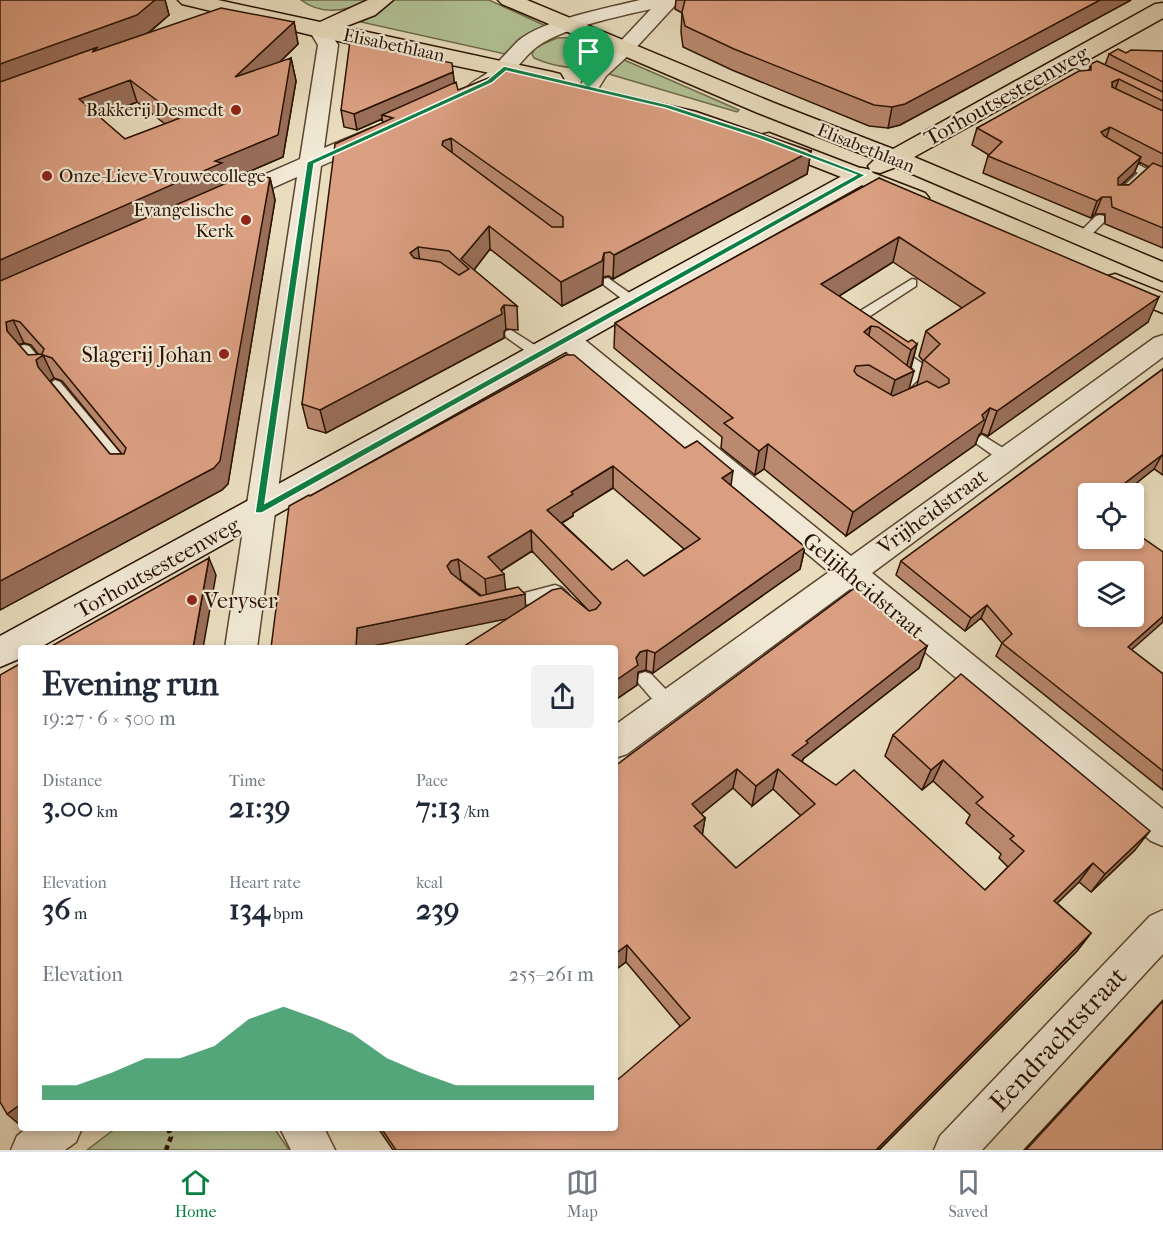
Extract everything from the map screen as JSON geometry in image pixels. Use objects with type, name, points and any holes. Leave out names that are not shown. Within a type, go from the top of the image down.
[{"type":"main road","name":"Elisabethlaan","points":[[189,0],[612,93]]},
{"type":"main road","name":"Elisabethlaan","points":[[319,30],[358,14],[382,0]]},
{"type":"main road","name":"Elisabethlaan","points":[[509,0],[765,108],[895,158],[1091,228],[1163,272]]},
{"type":"main road","name":"Elisabethlaan","points":[[291,2],[319,30]]},
{"type":"main road","name":"Torhoutsesteenweg","points":[[862,175],[1061,68],[1163,9]]},
{"type":"main road","name":"Elisabethlaan","points":[[749,133],[862,175],[933,206]]},
{"type":"main road","points":[[1089,272],[1163,304]]},
{"type":"street","points":[[458,96],[490,82],[526,45],[581,20],[664,0]]},
{"type":"street","points":[[589,88],[597,73],[625,48],[670,0]]},
{"type":"street","points":[[206,23],[232,10]]},
{"type":"street","points":[[241,645],[259,510],[328,45],[319,30]]},
{"type":"street","points":[[214,205],[395,124]]},
{"type":"street","name":"Torhoutsesteenweg","points":[[0,653],[862,175]]},
{"type":"street","name":"Gelijkheidstraat","points":[[566,338],[1163,831]]},
{"type":"street","name":"Vrijheidstraat","points":[[618,742],[1163,344]]},
{"type":"street","name":"Eendrachtstraat","points":[[954,1150],[1163,928]]},
{"type":"street","points":[[31,1150],[58,1131]]},
{"type":"street","points":[[302,1131],[315,1150]]},
{"type":"lane","points":[[1061,68],[1121,87]]},
{"type":"lane","points":[[1103,149],[1163,182]]},
{"type":"lane","points":[[1118,198],[1144,172]]},
{"type":"lane","points":[[608,282],[634,302]]},
{"type":"lane","points":[[873,332],[856,319],[912,283]]},
{"type":"lane","points":[[511,334],[538,354]]},
{"type":"lane","points":[[890,344],[923,369],[904,384]]},
{"type":"lane","points":[[24,350],[45,373]]},
{"type":"lane","points":[[55,385],[126,471]]},
{"type":"lane","points":[[982,440],[1006,457]]},
{"type":"lane","points":[[494,607],[555,591],[576,611]]},
{"type":"lane","points":[[645,679],[669,704]]},
{"type":"path","points":[[166,1150],[171,1137],[169,1131]]},
{"type":"green space","points":[[301,0],[369,0],[352,7],[326,10]]},
{"type":"green space","points":[[394,0],[489,0],[546,26],[519,39],[505,54],[361,22],[381,11]]},
{"type":"green space","points":[[557,38],[574,38],[590,44],[598,53],[595,61],[589,65],[570,68],[534,58],[532,54],[536,47]]},
{"type":"green space","points":[[622,59],[739,110],[737,112],[609,74]]},
{"type":"green space","points":[[112,1131],[276,1131],[289,1150],[87,1150]]},
{"type":"building","points":[[0,0],[155,0],[137,15],[0,64]]},
{"type":"building","points":[[685,0],[1100,0],[905,104],[892,107],[874,105],[734,49],[685,26],[682,12]]},
{"type":"building","points":[[221,8],[294,22],[235,77],[291,58],[278,135],[215,161],[222,163],[0,260],[0,82],[98,47],[92,52]],"holes":[[[130,80],[180,118],[125,139],[79,99]]]},
{"type":"building","points":[[350,41],[452,63],[453,72],[354,114],[341,110]]},
{"type":"building","points":[[1118,49],[1126,53],[1131,50],[1163,51],[1163,82],[1109,54]]},
{"type":"building","points":[[1097,61],[1163,92],[1163,101],[1119,79],[1112,82],[1112,87],[1163,111],[1163,154],[1110,127],[1101,132],[1104,136],[1141,157],[1118,178],[1118,185],[1129,185],[1153,163],[1163,167],[1163,228],[1112,207],[1111,197],[1102,197],[1097,201],[988,156],[1002,142],[977,128],[1079,71],[1091,70],[1091,64]]},
{"type":"building","points":[[511,69],[696,111],[811,151],[614,255],[610,252],[604,253],[602,261],[561,282],[489,226],[461,259],[517,306],[504,305],[501,309],[502,314],[320,410],[302,404],[335,144],[393,118],[382,115],[456,82],[458,90]],"holes":[[[451,138],[563,217],[563,227],[552,227],[442,145],[443,141]],[[418,247],[449,251],[469,269],[459,275],[440,262],[414,258],[410,253]]]},
{"type":"building","points":[[252,172],[270,178],[220,461],[214,468],[0,581],[0,281]],"holes":[[[13,320],[20,322],[44,349],[42,354],[28,355],[7,331],[6,322]],[[43,355],[52,358],[126,448],[124,454],[110,454],[38,367],[36,360]]]},
{"type":"building","points":[[879,178],[1159,297],[997,411],[990,408],[982,415],[984,420],[853,512],[768,444],[759,451],[724,423],[733,418],[615,323]],"holes":[[[899,237],[985,293],[926,331],[940,344],[924,360],[949,379],[949,383],[939,388],[927,381],[893,396],[857,375],[854,371],[856,366],[869,365],[895,380],[914,371],[864,332],[871,326],[878,327],[911,350],[917,344],[912,340],[908,342],[821,284]]]},
{"type":"building","points":[[566,355],[574,355],[685,448],[697,441],[733,471],[722,478],[805,547],[655,653],[647,650],[640,652],[636,658],[638,665],[618,679],[618,645],[466,645],[552,590],[561,588],[589,611],[596,609],[601,603],[531,530],[488,557],[504,574],[485,579],[458,559],[451,561],[447,566],[451,573],[480,596],[518,587],[525,594],[357,628],[356,645],[271,645],[289,506]],"holes":[[[613,466],[700,539],[644,576],[627,560],[612,570],[547,510]]]},
{"type":"building","points":[[1163,369],[1163,456],[1125,483],[1078,483],[1078,549],[1144,549],[1144,539],[1163,552],[1163,616],[1128,647],[1163,674],[1163,771],[1002,643],[1012,634],[987,605],[971,618],[901,561]]},
{"type":"building","points":[[209,558],[194,645],[53,645]]},
{"type":"building","points":[[856,587],[927,646],[806,741],[808,743],[792,755],[836,785],[854,770],[985,890],[1024,851],[1010,839],[1014,836],[976,803],[983,797],[943,760],[931,770],[893,735],[961,674],[1150,831],[1105,874],[1093,863],[1054,901],[1091,933],[876,1150],[396,1150],[383,1131],[618,1131],[618,1079],[690,1018],[627,945],[618,952],[618,764]],"holes":[[[737,769],[756,786],[778,769],[815,804],[736,868],[694,826],[705,818],[692,804]]]},
{"type":"building","points":[[18,665],[18,1106],[7,1114],[0,1102],[0,675]]},
{"type":"building","points":[[1163,1001],[1163,1150],[1026,1150]]},
{"type":"place","name":"Bakkerij Desmedt","points":[[236,110]]},
{"type":"place","name":"Onze-Lieve-Vrouwecollege","points":[[47,176]]},
{"type":"place","name":"Evangelische Kerk","points":[[246,220]]},
{"type":"place","name":"Slagerij Johan","points":[[224,354]]},
{"type":"place","name":"Veryser","points":[[192,600]]},
{"type":"route","points":[[504,68],[589,88],[668,107],[760,136],[862,175],[259,510],[311,162],[490,82],[504,68]]}]
